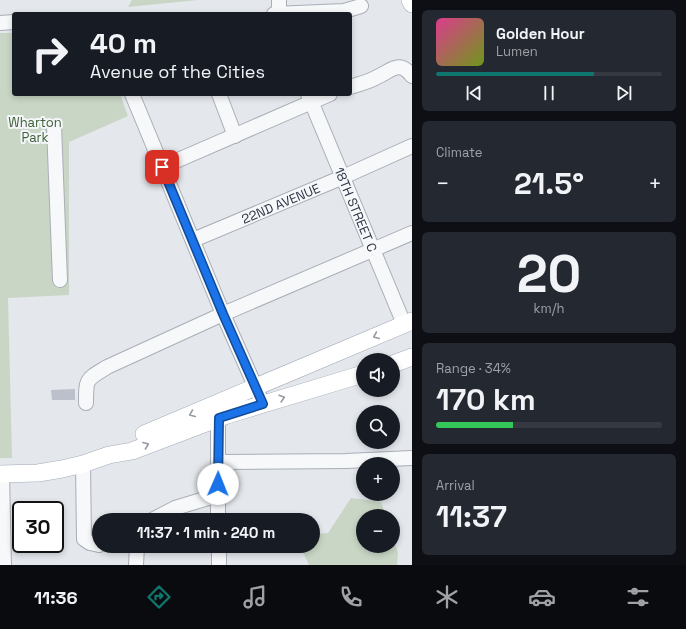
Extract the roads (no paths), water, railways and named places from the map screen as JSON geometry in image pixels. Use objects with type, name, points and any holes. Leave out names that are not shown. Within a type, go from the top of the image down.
[{"type":"main road","points":[[410,0],[412,4]]},
{"type":"main road","points":[[1,474],[62,469],[83,464],[109,455],[132,451],[218,410],[256,388],[408,323]]},
{"type":"main road","points":[[400,361],[412,357]]},
{"type":"main road","points":[[218,410],[263,404],[356,376]]},
{"type":"street","points":[[279,0],[279,12]]},
{"type":"street","points":[[322,12],[344,11],[361,6]]},
{"type":"street","points":[[0,23],[12,22]]},
{"type":"street","points":[[352,86],[377,77],[395,67],[404,68],[412,76]]},
{"type":"street","points":[[133,96],[223,314],[263,404]]},
{"type":"street","points":[[220,96],[235,136]]},
{"type":"street","points":[[162,167],[235,136],[310,98],[320,96]]},
{"type":"street","name":"18TH STREET C","points":[[310,98],[374,250],[408,323]]},
{"type":"street","points":[[54,126],[60,280]]},
{"type":"street","name":"22ND AVENUE","points":[[193,240],[343,177],[412,146]]},
{"type":"street","points":[[86,403],[86,384],[91,377],[107,367],[223,314],[412,233]]},
{"type":"street","points":[[218,410],[218,513]]},
{"type":"street","points":[[218,462],[346,461],[412,458]]},
{"type":"street","points":[[83,464],[83,535],[86,542],[92,543]]},
{"type":"street","points":[[1,474],[3,564]]},
{"type":"street","points":[[165,513],[175,508],[218,495]]},
{"type":"street","points":[[136,553],[136,565]]},
{"type":"street","points":[[219,553],[219,565]]},
{"type":"park label","name":"Wharton Park","points":[[35,130]]}]
